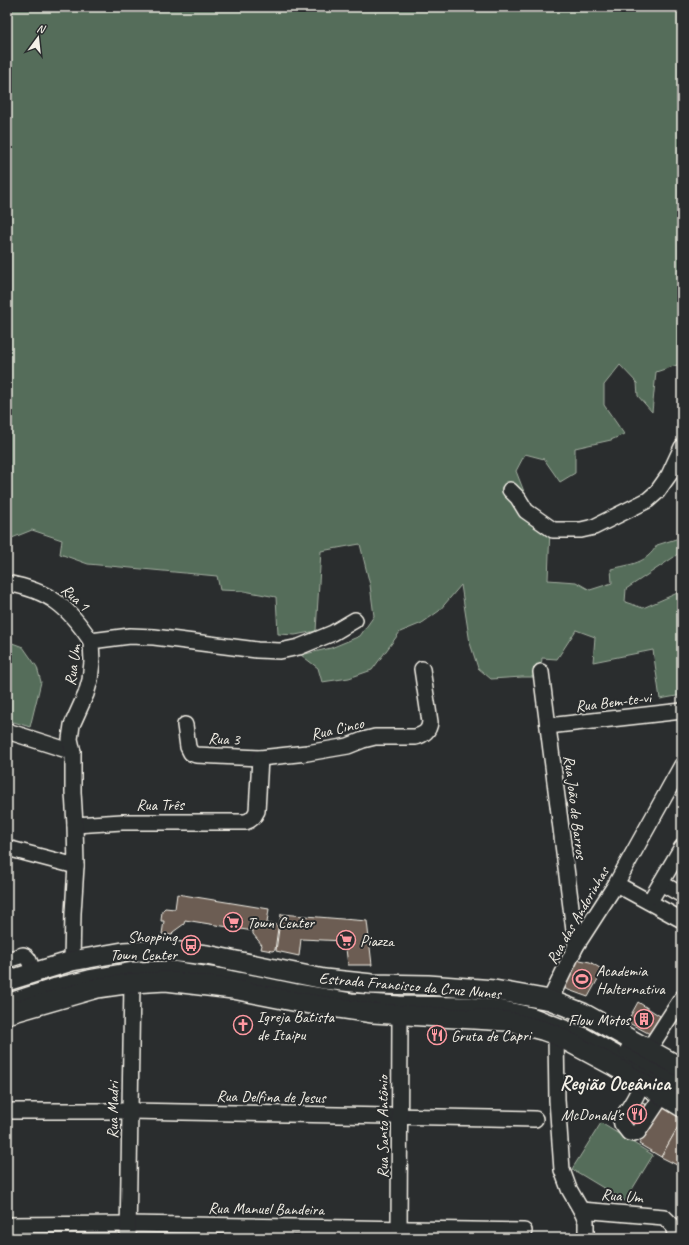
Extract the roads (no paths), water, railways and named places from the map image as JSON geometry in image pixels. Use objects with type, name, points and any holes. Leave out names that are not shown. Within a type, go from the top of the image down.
[{"type":"main road","name":"Estrada Francisco da Cruz Nunes","points":[[7,981],[72,962],[123,952],[161,950],[207,955],[324,979],[372,984],[423,1016],[507,1021],[556,1035],[614,1066],[640,1082],[677,1100]]},
{"type":"main road","name":"Estrada Francisco da Cruz Nunes","points":[[7,1014],[97,988],[132,983],[166,981],[233,989],[298,1002],[373,1013],[428,985],[494,990],[550,1000],[583,1013],[682,1068]]},
{"type":"street","points":[[510,490],[518,498],[526,511],[553,530],[581,530],[594,527],[648,500],[657,492],[669,475],[682,447]]},
{"type":"street","name":"Rua 1","points":[[7,583],[34,589],[52,598],[68,611],[83,628],[91,641]]},
{"type":"street","name":"Rua Um","points":[[72,962],[76,866],[75,825],[72,792],[73,752],[70,739],[72,725],[86,694],[90,680],[92,662],[91,641],[130,636],[154,637],[257,650],[280,651],[299,648],[333,633],[355,620]]},
{"type":"street","name":"Rua Cinco","points":[[260,758],[307,753],[348,746],[375,737],[414,737],[425,733],[430,726],[430,722],[422,669]]},
{"type":"street","name":"Rua João de Barros","points":[[542,672],[576,946]]},
{"type":"street","name":"Rua Bem-te-vi","points":[[548,726],[682,711]]},
{"type":"street","name":"Rua 3","points":[[185,725],[188,747],[191,753],[196,755],[260,758]]},
{"type":"street","points":[[7,731],[73,752]]},
{"type":"street","name":"Rua Três","points":[[75,825],[122,822],[245,822],[254,818],[257,811],[260,758]]},
{"type":"street","name":"Rua das Andorinhas","points":[[550,1000],[576,946],[616,884],[682,765]]},
{"type":"street","points":[[653,896],[682,847]]},
{"type":"street","points":[[7,848],[76,866]]},
{"type":"street","points":[[661,883],[679,893],[665,911]]},
{"type":"street","points":[[616,884],[682,920]]},
{"type":"street","points":[[7,960],[23,955],[26,956],[33,973]]},
{"type":"street","points":[[7,994],[90,970],[132,963],[169,961],[224,968],[299,984],[397,1000],[499,1008],[531,1015],[583,1035],[615,1053],[656,1081],[677,1100]]},
{"type":"street","points":[[7,1002],[56,986],[89,978],[134,970],[171,969],[223,977],[351,1001],[500,999],[560,1015],[682,1081]]},
{"type":"street","name":"Rua Madri","points":[[128,1231],[132,983]]},
{"type":"street","points":[[650,1050],[682,998]]},
{"type":"street","name":"Rua Santo Antônio","points":[[397,1000],[400,1116],[399,1233]]},
{"type":"street","points":[[556,1035],[557,1100],[562,1170],[570,1189],[582,1210]]},
{"type":"street","points":[[556,1063],[573,1044]]},
{"type":"street","points":[[640,1082],[638,1092],[621,1120],[622,1124],[629,1133],[634,1134],[638,1132],[660,1099],[677,1100]]},
{"type":"street","name":"Rua Delfina de Jesus","points":[[7,1111],[130,1111],[535,1119]]},
{"type":"street","name":"Rua Um","points":[[586,1238],[586,1221],[582,1210],[664,1217],[673,1226],[676,1238]]},
{"type":"street","name":"Rua Manuel Bandeira","points":[[7,1225],[128,1231],[399,1233],[524,1231]]},
{"type":"place","name":"Town Center","points":[[233,922]]},
{"type":"place","name":"Piazza","points":[[346,940]]},
{"type":"place","name":"Shopping Town Center","points":[[191,945]]},
{"type":"place","name":"Academia Halternativa","points":[[582,979]]},
{"type":"place","name":"Flow Motos","points":[[644,1019]]},
{"type":"place","name":"Igreja Batista de Itaipu","points":[[243,1025]]},
{"type":"place","name":"Gruta de Capri","points":[[437,1035]]},
{"type":"place","name":"McDonald's","points":[[637,1114]]},
{"type":"district","name":"Região Oceânica","points":[[615,1083]]}]
